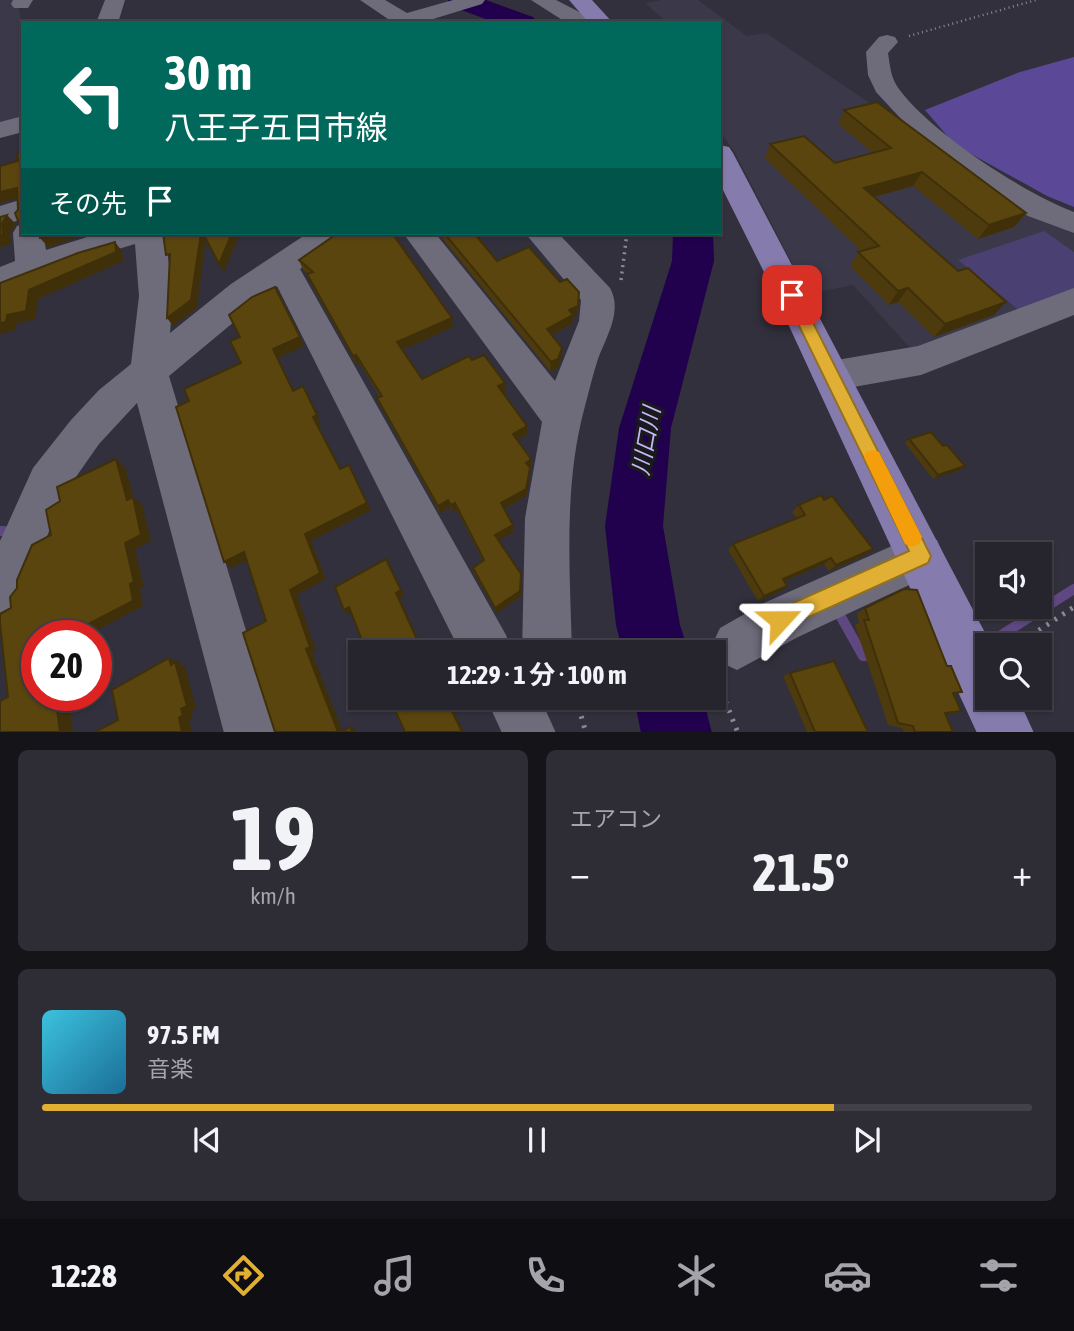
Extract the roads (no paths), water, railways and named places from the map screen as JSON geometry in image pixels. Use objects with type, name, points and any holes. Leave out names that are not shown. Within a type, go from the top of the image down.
[{"type":"main road","points":[[580,0],[601,21]]},
{"type":"main road","points":[[721,157],[975,667]]},
{"type":"main road","points":[[995,710],[1006,732]]},
{"type":"street","points":[[107,21],[116,0]]},
{"type":"street","points":[[370,0],[402,21]]},
{"type":"street","points":[[407,21],[474,0]]},
{"type":"street","points":[[541,0],[579,21]]},
{"type":"street","points":[[887,42],[877,52],[880,75],[888,92],[938,143],[1038,209],[1074,223]]},
{"type":"street","points":[[0,130],[21,125]]},
{"type":"street","points":[[0,216],[21,210]]},
{"type":"street","points":[[29,235],[32,267]]},
{"type":"street","points":[[0,280],[74,251],[130,235]]},
{"type":"street","points":[[150,235],[156,296],[149,369],[154,395],[251,732]]},
{"type":"street","points":[[0,593],[48,482],[85,432],[113,401],[149,369],[282,265],[327,235]]},
{"type":"street","points":[[420,235],[562,419]]},
{"type":"street","points":[[542,235],[598,297],[596,321],[579,361],[562,419],[547,518],[547,640]]},
{"type":"street","points":[[282,265],[481,640]]},
{"type":"street","points":[[831,376],[921,360],[1074,301]]},
{"type":"street","points":[[726,658],[780,620],[921,556]]},
{"type":"waterway","name":"川口川","points":[[461,0],[518,21]]},
{"type":"waterway","name":"川口川","points":[[652,640],[634,526],[645,428],[693,261],[693,235]]},
{"type":"waterway","points":[[1004,633],[1074,589]]},
{"type":"waterway","points":[[841,617],[863,656],[873,656]]},
{"type":"waterway","name":"川口川","points":[[671,710],[677,732]]}]
